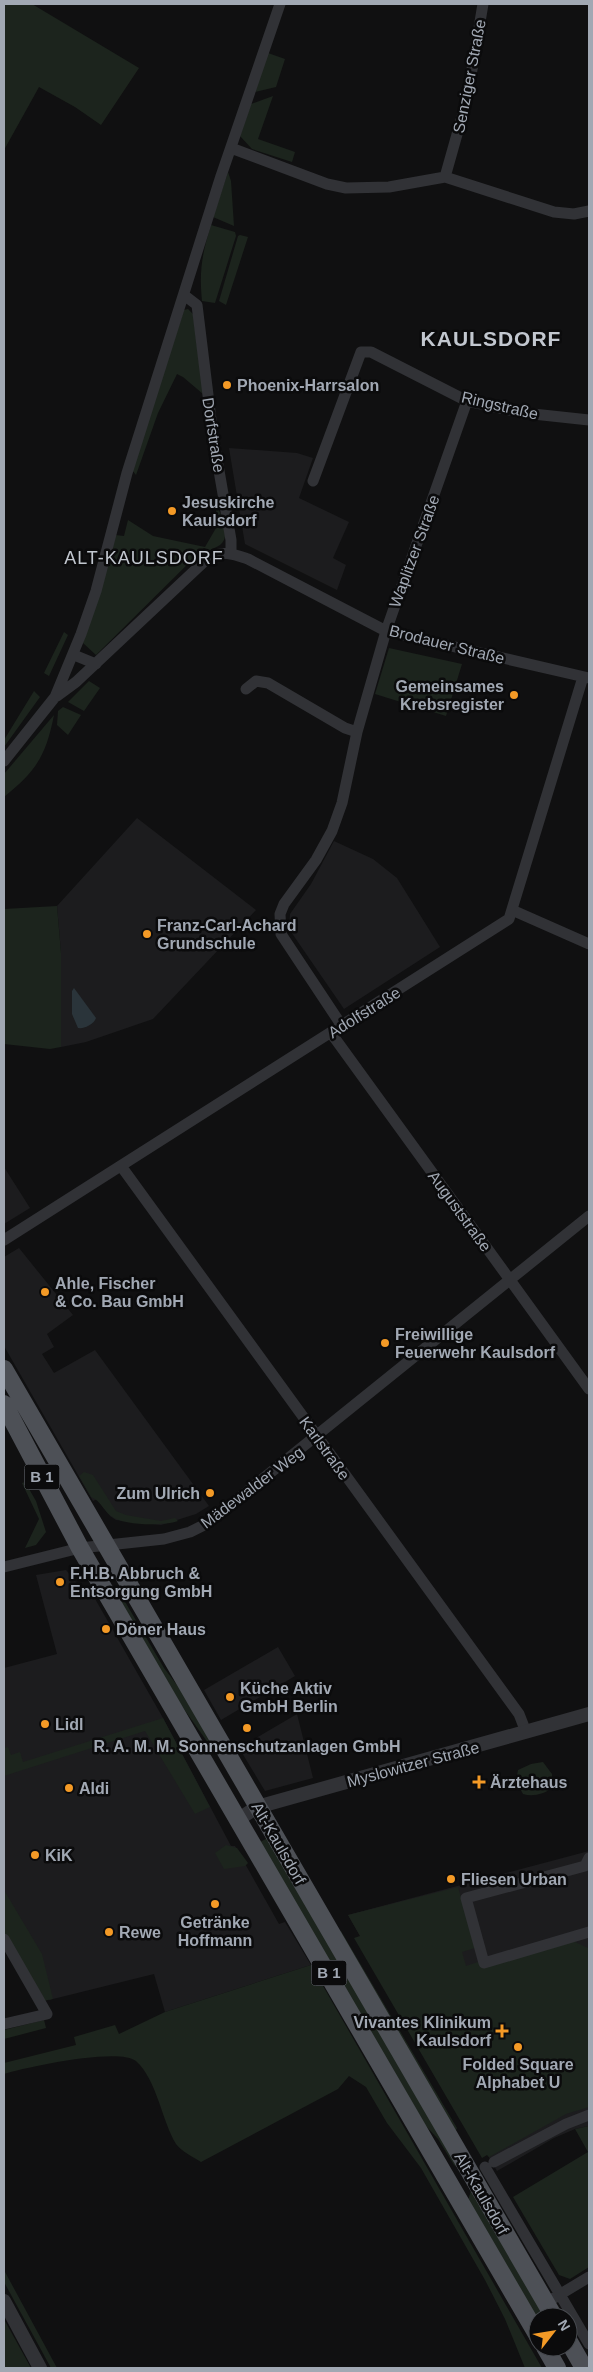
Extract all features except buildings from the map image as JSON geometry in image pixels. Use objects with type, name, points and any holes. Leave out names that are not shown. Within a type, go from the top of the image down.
[{"type":"main road","name":"Alt-Kaulsdorf","points":[[4,1369],[257,1807],[553,2304]]},
{"type":"main road","name":"Alt-Kaulsdorf","points":[[4,1404],[80,1548],[528,2319]]},
{"type":"main road","points":[[551,2357],[557,2368]]},
{"type":"main road","points":[[578,2357],[584,2368]]},
{"type":"street","points":[[4,761],[55,697],[74,655],[96,591],[127,473],[231,148],[280,4]]},
{"type":"street","name":"Senziger Straße","points":[[445,177],[467,99],[483,4]]},
{"type":"street","points":[[231,148],[327,184],[346,188],[389,187],[445,177],[554,212],[574,214],[589,211]]},
{"type":"street","name":"Dorfstraße","points":[[184,295],[196,305],[213,436],[231,540],[230,553]]},
{"type":"street","name":"Ringstraße","points":[[313,482],[361,352],[371,352],[467,401],[524,413],[589,420]]},
{"type":"street","name":"Waplitzer Straße","points":[[342,1026],[281,934],[280,919],[284,904],[312,866],[332,831],[342,803],[357,732],[386,630],[467,401]]},
{"type":"street","points":[[55,697],[96,664],[208,558],[230,553]]},
{"type":"street","name":"Brodauer Straße","points":[[230,553],[248,559],[386,630],[586,677]]},
{"type":"street","points":[[74,655],[96,664]]},
{"type":"street","name":"Adolfstraße","points":[[4,1240],[509,919],[586,677]]},
{"type":"street","points":[[246,689],[256,681],[268,684],[345,728],[357,732]]},
{"type":"street","points":[[512,910],[589,944]]},
{"type":"street","name":"Auguststraße","points":[[331,1033],[589,1390]]},
{"type":"street","name":"Karlstraße","points":[[121,1166],[519,1714],[526,1732]]},
{"type":"street","name":"Mädewalder Weg","points":[[4,1567],[80,1548],[164,1539],[190,1532],[208,1523],[317,1438],[589,1216]]},
{"type":"street","name":"Myslowitzer Straße","points":[[239,1819],[257,1807],[589,1714]]},
{"type":"street","points":[[589,1858],[585,1866],[466,1898],[484,1963],[589,1932]]},
{"type":"street","points":[[4,1940],[47,2014],[4,2024]]},
{"type":"street","name":"Alt-Kaulsdorf","points":[[589,2114],[566,2124],[489,2165],[553,2304],[589,2344]]},
{"type":"street","points":[[553,2304],[589,2277]]},
{"type":"street","points":[[4,2301],[40,2368]]},
{"type":"shaded area","points":[[4,4],[32,4],[139,68],[101,125],[75,107],[39,87],[4,150]]},
{"type":"shaded area","points":[[268,53],[285,59],[276,87],[255,92]]},
{"type":"shaded area","points":[[273,96],[258,139],[295,152],[292,162],[252,149],[240,136],[251,104]]},
{"type":"shaded area","points":[[228,172],[231,181],[234,226],[213,217]]},
{"type":"shaded area","points":[[211,225],[235,232],[236,236],[215,303],[202,301],[201,290],[202,263]]},
{"type":"shaded area","points":[[238,236],[248,237],[226,305],[219,301]]},
{"type":"shaded area","points":[[188,309],[193,314],[203,394],[177,374],[158,413],[136,475],[132,470],[184,310]]},
{"type":"shaded area","points":[[229,448],[297,453],[313,458],[299,498],[349,522],[333,558],[346,565],[337,590],[245,544]]},
{"type":"shaded area","points":[[216,506],[225,526],[225,537],[220,545],[208,551],[204,548],[96,655],[83,643],[115,535],[124,536],[128,520],[153,536],[205,547],[216,528]]},
{"type":"shaded area","points":[[64,632],[68,635],[49,676],[44,673]]},
{"type":"shaded area","points":[[389,648],[462,664],[446,716],[375,694]]},
{"type":"shaded area","points":[[89,681],[100,688],[84,711],[68,702]]},
{"type":"shaded area","points":[[34,691],[40,697],[4,747],[4,740]]},
{"type":"shaded area","points":[[63,707],[81,715],[68,735],[57,725],[58,711]]},
{"type":"shaded area","points":[[54,715],[47,741],[38,762],[24,779],[4,797],[4,774]]},
{"type":"shaded area","name":"Franz-Carl-Achard Grundschule","points":[[137,818],[256,910],[153,1019],[86,1042],[61,1047],[61,953],[57,906]]},
{"type":"shaded area","name":"Franz-Carl-Achard Grundschule","points":[[334,841],[373,859],[397,878],[440,947],[344,1009],[289,929],[290,914],[311,884]]},
{"type":"shaded area","points":[[57,906],[61,953],[61,1047],[50,1049],[4,1044],[4,909]]},
{"type":"shaded area","points":[[74,988],[96,1018],[91,1024],[83,1028],[78,1028],[72,1014],[72,991]]},
{"type":"shaded area","points":[[4,1167],[30,1208],[4,1224]]},
{"type":"shaded area","points":[[19,1248],[73,1315],[47,1334],[54,1347],[42,1354],[54,1373],[95,1350],[209,1506],[196,1514],[161,1525],[116,1520],[110,1516],[97,1499],[93,1501],[4,1346],[4,1257]]},
{"type":"shaded area","points":[[84,1472],[93,1475],[116,1511],[126,1515],[161,1521],[175,1518],[178,1521],[163,1524],[144,1524],[125,1522],[111,1516],[91,1497],[79,1476]]},
{"type":"shaded area","points":[[25,1482],[36,1501],[46,1532],[36,1545],[25,1548],[39,1519],[22,1483]]},
{"type":"shaded area","points":[[66,1570],[84,1592],[90,1590],[163,1718],[231,1846],[235,1846],[279,1924],[285,1922],[311,1965],[165,2012],[154,1974],[49,2000],[4,1922],[4,1668],[57,1654],[36,1575]]},
{"type":"shaded area","points":[[117,1588],[164,1668],[190,1702],[214,1744],[211,1747],[181,1705],[114,1590]]},
{"type":"shaded area","points":[[278,1647],[295,1676],[221,1720],[204,1690]]},
{"type":"shaded area","points":[[297,1714],[313,1778],[265,1791],[239,1748]]},
{"type":"shaded area","points":[[163,1718],[210,1807],[195,1814],[145,1731],[4,1776],[4,1748],[8,1747],[11,1755],[20,1752],[23,1762]]},
{"type":"shaded area","points":[[543,1762],[552,1774],[552,1788],[538,1794],[523,1794],[516,1781],[518,1770],[531,1764]]},
{"type":"shaded area","points":[[268,1838],[461,2170],[454,2165],[438,2139],[425,2125],[260,1842]]},
{"type":"shaded area","points":[[226,1845],[237,1848],[248,1863],[245,1866],[224,1869],[215,1853]]},
{"type":"shaded area","name":"Vivantes Klinikum Kaulsdorf","points":[[589,1851],[589,2126],[575,2129],[554,2138],[497,2171],[348,1915]]},
{"type":"shaded area","name":"Vivantes Klinikum Kaulsdorf","points":[[458,1887],[475,1948],[462,1952],[466,1966],[478,1962],[480,1967],[573,1941],[588,1948],[589,1957],[589,2107],[566,2114],[489,2157],[487,2155],[482,2158],[354,1938],[360,1936],[348,1915]]},
{"type":"shaded area","points":[[4,1890],[42,1954],[53,1999],[43,2001],[4,1932]]},
{"type":"shaded area","points":[[341,1931],[457,2128],[456,2130],[453,2130],[339,1936]]},
{"type":"shaded area","points":[[311,1965],[528,2344],[528,2357],[536,2357],[542,2368],[525,2368],[505,2319],[485,2280],[421,2168],[387,2123],[366,2087],[349,2076],[338,2089],[201,2162],[176,2144],[149,2079],[136,2061],[127,2057],[93,2057],[51,2063],[4,2074],[4,2063],[76,2045],[74,2037],[115,2025],[119,2034],[165,2012]]},
{"type":"shaded area","points":[[44,2020],[46,2028],[4,2039],[4,2030]]},
{"type":"shaded area","points":[[589,2126],[589,2267],[570,2279],[559,2275],[513,2197],[588,2152],[575,2129]]},
{"type":"shaded area","points":[[471,2191],[542,2307],[530,2307],[468,2200]]},
{"type":"shaded area","points":[[4,2270],[57,2368],[51,2368],[4,2282]]},
{"type":"shaded area","points":[[4,2319],[5,2321],[31,2368],[4,2368]]},
{"type":"place","name":"Phoenix-Harrsalon","points":[[227,385]]},
{"type":"place","name":"Jesuskirche Kaulsdorf","points":[[172,511]]},
{"type":"place","name":"Gemeinsames Krebsregister","points":[[514,695]]},
{"type":"place","name":"Franz-Carl-Achard Grundschule","points":[[147,934]]},
{"type":"place","name":"Ahle, Fischer & Co. Bau GmbH","points":[[45,1292]]},
{"type":"place","name":"Freiwillige Feuerwehr Kaulsdorf","points":[[385,1343]]},
{"type":"place","name":"Zum Ulrich","points":[[210,1493]]},
{"type":"place","name":"F.H.B. Abbruch & Entsorgung GmbH","points":[[60,1582]]},
{"type":"place","name":"Döner Haus","points":[[106,1629]]},
{"type":"place","name":"Küche Aktiv GmbH Berlin","points":[[230,1697]]},
{"type":"place","name":"Lidl","points":[[45,1724]]},
{"type":"place","name":"R. A. M. M. Sonnenschutzanlagen GmbH","points":[[247,1728]]},
{"type":"place","name":"Ärztehaus","points":[[479,1782]]},
{"type":"place","name":"Aldi","points":[[69,1788]]},
{"type":"place","name":"KiK","points":[[35,1855]]},
{"type":"place","name":"Fliesen Urban","points":[[451,1879]]},
{"type":"place","name":"Getränke Hoffmann","points":[[215,1904]]},
{"type":"place","name":"Rewe","points":[[109,1932]]},
{"type":"place","name":"Vivantes Klinikum Kaulsdorf","points":[[502,2031]]},
{"type":"place","name":"Folded Square Alphabet U","points":[[518,2047]]},
{"type":"district","name":"KAULSDORF","points":[[491,339]]},
{"type":"district","name":"ALT-KAULSDORF","points":[[144,558]]}]
